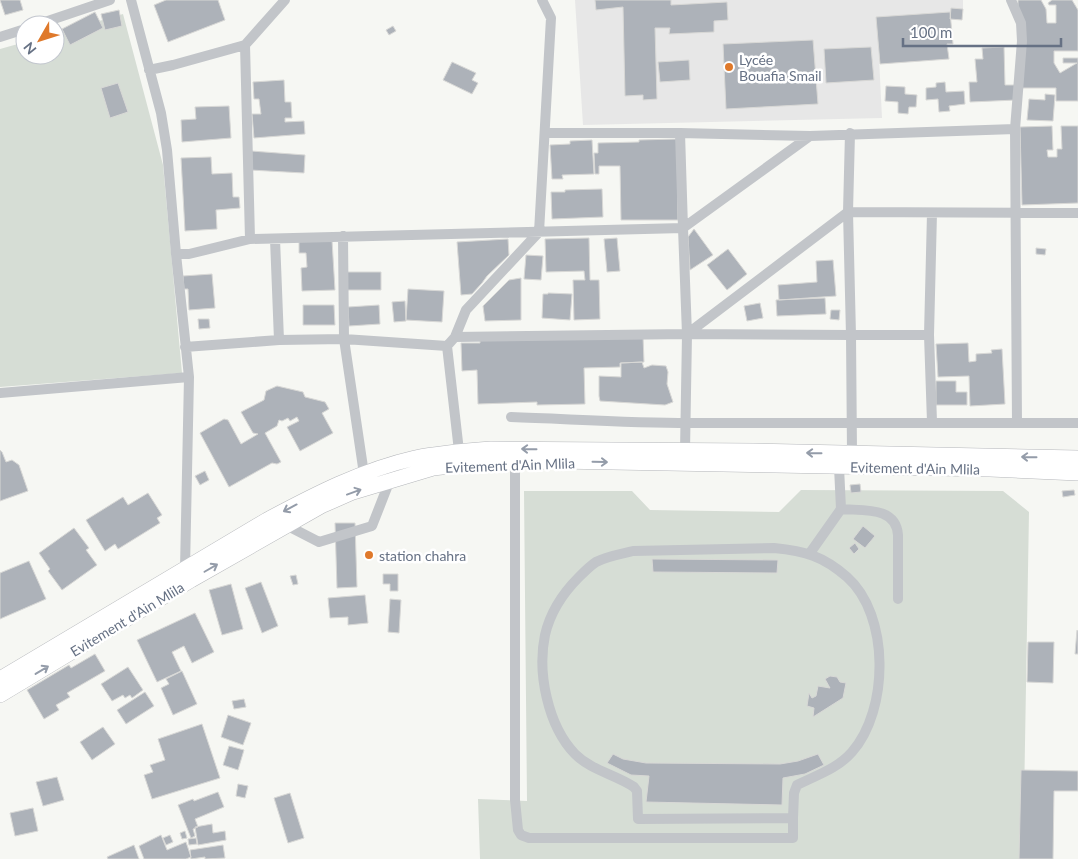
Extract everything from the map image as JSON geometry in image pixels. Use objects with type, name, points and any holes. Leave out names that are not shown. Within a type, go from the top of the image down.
[{"type":"highway","name":"Evitement d'Ain Mlila","points":[[0,695],[188,575],[267,520],[343,482],[415,458],[458,451],[491,449],[852,453],[1078,458]]},
{"type":"highway","name":"Evitement d'Ain Mlila","points":[[0,679],[188,575],[321,506],[353,492],[433,468],[476,463],[558,461],[1078,473]]},
{"type":"street","points":[[65,15],[110,0]]},
{"type":"street","points":[[131,0],[161,113],[167,150],[189,377],[188,575]]},
{"type":"street","points":[[149,70],[245,45],[285,0]]},
{"type":"street","points":[[458,451],[447,346],[454,337],[466,310],[539,232],[551,18],[542,0]]},
{"type":"street","points":[[1011,0],[1022,23],[1015,129],[1017,423]]},
{"type":"street","points":[[0,37],[15,32]]},
{"type":"street","points":[[245,45],[250,239]]},
{"type":"street","points":[[546,133],[680,133],[810,136],[1015,129]]},
{"type":"street","points":[[680,133],[687,334],[685,451]]},
{"type":"street","points":[[850,134],[848,212],[852,453]]},
{"type":"street","points":[[176,254],[189,254],[250,239],[683,228],[810,136]]},
{"type":"street","points":[[687,334],[848,212],[1078,213]]},
{"type":"street","points":[[932,213],[929,335],[932,422]]},
{"type":"street","points":[[342,236],[344,339],[364,474]]},
{"type":"street","points":[[275,239],[279,340]]},
{"type":"street","points":[[454,337],[687,334],[929,335]]},
{"type":"street","points":[[185,346],[279,340],[344,339],[447,346]]},
{"type":"street","points":[[0,393],[189,377]]},
{"type":"street","points":[[511,417],[686,423],[852,424],[932,422],[1078,424]]},
{"type":"street","points":[[515,463],[515,800],[518,830],[521,835],[528,838],[637,838],[793,838],[794,793],[797,785],[821,775],[836,766],[852,752],[864,735],[873,715],[880,670],[874,626],[869,610],[861,594],[848,578],[828,563],[810,553],[774,548],[633,551],[614,555],[596,562],[569,587],[558,603],[550,620],[542,654],[546,695],[550,711],[563,739],[575,754],[589,765],[634,787],[637,791],[637,838]]},
{"type":"street","points":[[810,553],[841,509],[840,467]]},
{"type":"street","points":[[286,525],[319,542],[372,526],[390,480]]},
{"type":"street","points":[[841,509],[881,513],[888,515],[894,520],[898,527],[898,598]]},
{"type":"street","points":[[638,819],[793,818]]},
{"type":"shaded area","name":"Lycée Bouafia Smail","points":[[575,0],[963,0],[963,14],[877,17],[882,118],[583,125]]},
{"type":"shaded area","points":[[123,14],[163,165],[182,373],[0,387],[0,49],[15,45],[15,65],[65,65],[65,31]]},
{"type":"shaded area","points":[[801,490],[1003,491],[1029,512],[1023,859],[480,859],[478,799],[527,801],[524,491],[632,491],[650,510],[779,512]]},
{"type":"building","points":[[0,0],[20,0],[23,10],[5,15]]},
{"type":"building","points":[[166,0],[218,0],[225,20],[168,42],[154,5]]},
{"type":"building","points":[[595,0],[671,0],[671,5],[727,2],[728,20],[714,21],[714,32],[669,34],[670,28],[655,28],[657,99],[643,100],[643,95],[625,96],[623,7],[596,10]]},
{"type":"building","points":[[1018,0],[1041,0],[1046,9],[1047,23],[1056,23],[1056,5],[1049,5],[1048,3],[1052,0],[1072,0],[1078,10],[1078,51],[1054,51],[1054,63],[1060,73],[1077,63],[1063,63],[1063,58],[1078,58],[1078,101],[1056,101],[1056,88],[1018,88]]},
{"type":"building","points":[[951,8],[963,9],[962,20],[950,19]]},
{"type":"building","points":[[119,10],[122,26],[105,30],[101,14]]},
{"type":"building","points":[[95,12],[103,28],[70,45],[65,35],[65,27]]},
{"type":"building","points":[[950,12],[953,44],[947,44],[949,59],[880,64],[876,17]]},
{"type":"building","points":[[393,26],[396,31],[389,35],[386,30]]},
{"type":"building","points":[[813,40],[818,104],[726,109],[723,44]]},
{"type":"building","points":[[871,47],[874,80],[826,83],[824,49]]},
{"type":"building","points":[[1004,47],[1005,85],[1015,85],[1016,100],[970,102],[969,82],[977,82],[975,59],[983,59],[982,48]]},
{"type":"building","points":[[689,60],[690,80],[660,82],[658,62]]},
{"type":"building","points":[[452,62],[476,73],[472,80],[478,83],[472,94],[443,80]]},
{"type":"building","points":[[284,80],[285,102],[291,102],[292,118],[285,118],[285,122],[304,121],[305,134],[254,138],[252,114],[261,114],[259,99],[254,99],[253,82]]},
{"type":"building","points":[[945,82],[946,92],[964,91],[965,104],[949,106],[950,111],[939,112],[938,99],[926,100],[926,88],[936,87],[936,83]]},
{"type":"building","points":[[118,83],[128,112],[110,118],[101,88]]},
{"type":"building","points":[[886,86],[905,87],[905,94],[917,95],[916,107],[909,107],[908,114],[898,113],[898,102],[885,101]]},
{"type":"building","points":[[1045,94],[1055,95],[1053,121],[1027,120],[1029,99],[1045,100]]},
{"type":"building","points":[[229,106],[231,138],[182,142],[181,120],[196,119],[195,107]]},
{"type":"building","points":[[1052,126],[1053,150],[1047,150],[1048,157],[1057,157],[1057,149],[1062,149],[1061,126],[1078,126],[1078,203],[1022,205],[1020,127]]},
{"type":"building","points":[[677,139],[678,220],[621,220],[620,166],[599,166],[599,174],[595,174],[594,153],[598,153],[598,143]]},
{"type":"building","points":[[592,140],[594,174],[562,175],[563,179],[552,179],[550,145],[570,144],[570,141]]},
{"type":"building","points":[[251,151],[305,155],[304,173],[250,170]]},
{"type":"building","points":[[211,157],[212,174],[232,173],[233,197],[239,197],[240,208],[216,210],[217,229],[185,231],[181,158]]},
{"type":"building","points":[[602,189],[603,217],[552,219],[551,192]]},
{"type":"building","points":[[694,229],[713,255],[690,270],[688,237]]},
{"type":"building","points":[[589,238],[590,280],[599,280],[600,319],[574,320],[573,280],[585,280],[584,271],[546,272],[545,239]]},
{"type":"building","points":[[617,238],[620,271],[607,272],[604,239]]},
{"type":"building","points":[[508,239],[509,255],[487,276],[472,294],[461,295],[457,242]]},
{"type":"building","points":[[332,240],[335,290],[302,291],[301,268],[307,267],[306,253],[299,253],[299,241]]},
{"type":"building","points":[[1036,248],[1046,249],[1045,255],[1036,254]]},
{"type":"building","points":[[728,249],[747,274],[727,290],[707,265]]},
{"type":"building","points":[[526,255],[543,256],[541,280],[524,279]]},
{"type":"building","points":[[833,260],[836,296],[779,300],[778,285],[817,282],[816,261]]},
{"type":"building","points":[[340,272],[381,272],[381,290],[341,290]]},
{"type":"building","points":[[212,274],[215,308],[189,310],[188,289],[184,289],[183,276]]},
{"type":"building","points":[[521,278],[521,320],[485,321],[483,306],[509,280]]},
{"type":"building","points":[[408,289],[444,291],[442,322],[406,320]]},
{"type":"building","points":[[543,294],[572,294],[570,320],[542,318]]},
{"type":"building","points":[[825,298],[826,314],[777,316],[776,300]]},
{"type":"building","points":[[405,301],[406,321],[394,322],[392,302]]},
{"type":"building","points":[[760,303],[763,318],[747,321],[744,306]]},
{"type":"building","points":[[303,305],[334,305],[335,325],[303,325]]},
{"type":"building","points":[[379,305],[380,324],[349,326],[348,307]]},
{"type":"building","points":[[831,310],[840,310],[839,320],[830,319]]},
{"type":"building","points":[[198,319],[209,319],[210,328],[199,329]]},
{"type":"building","points":[[643,336],[644,362],[620,363],[620,367],[584,368],[585,404],[537,405],[537,402],[478,404],[477,370],[462,371],[461,343],[480,343],[480,340]]},
{"type":"building","points":[[968,343],[969,362],[976,361],[976,354],[992,353],[991,350],[1002,349],[1005,404],[970,406],[969,376],[938,377],[936,344]]},
{"type":"building","points":[[642,362],[644,368],[652,365],[666,366],[668,372],[667,384],[673,402],[665,405],[600,401],[599,376],[621,377],[621,363]]},
{"type":"building","points":[[936,381],[956,381],[956,392],[967,392],[967,405],[936,405]]},
{"type":"building","points":[[277,386],[303,392],[305,397],[325,402],[329,409],[322,413],[333,433],[300,451],[287,427],[299,421],[297,417],[290,421],[288,418],[282,421],[279,420],[277,426],[265,433],[281,462],[277,464],[272,463],[229,487],[200,433],[224,419],[228,420],[241,444],[258,434],[253,433],[241,412],[264,400],[266,391]]},
{"type":"building","points":[[0,450],[6,462],[12,460],[19,465],[28,491],[0,501]]},
{"type":"building","points":[[205,471],[209,480],[200,485],[195,476]]},
{"type":"building","points":[[860,484],[861,492],[851,493],[850,485]]},
{"type":"building","points":[[1074,490],[1075,495],[1063,497],[1062,491]]},
{"type":"building","points":[[148,493],[162,515],[157,518],[160,523],[118,549],[115,544],[105,551],[86,520],[123,497],[128,505]]},
{"type":"building","points":[[335,523],[355,523],[357,587],[337,588]]},
{"type":"building","points":[[863,526],[875,536],[865,548],[853,539]]},
{"type":"building","points":[[74,528],[89,548],[86,550],[97,565],[62,590],[48,571],[50,569],[39,553]]},
{"type":"building","points":[[855,543],[859,549],[854,554],[849,548]]},
{"type":"building","points":[[652,559],[778,560],[777,573],[653,572]]},
{"type":"building","points":[[29,561],[46,599],[0,619],[0,573]]},
{"type":"building","points":[[383,574],[398,574],[398,591],[390,591],[390,584],[383,584]]},
{"type":"building","points":[[296,575],[298,584],[293,585],[290,576]]},
{"type":"building","points":[[261,582],[278,626],[262,633],[245,588]]},
{"type":"building","points":[[231,584],[243,629],[222,635],[209,590]]},
{"type":"building","points":[[365,595],[368,623],[348,625],[348,617],[330,618],[328,598]]},
{"type":"building","points":[[390,599],[401,600],[399,633],[388,632]]},
{"type":"building","points":[[195,613],[214,652],[192,663],[184,646],[172,652],[181,671],[157,682],[137,640]]},
{"type":"building","points":[[1077,630],[1078,654],[1075,654]]},
{"type":"building","points":[[1028,642],[1054,642],[1053,683],[1027,682]]},
{"type":"building","points":[[95,654],[105,671],[67,693],[70,697],[56,705],[59,710],[44,719],[27,690],[69,665],[71,668]]},
{"type":"building","points":[[128,667],[143,690],[132,698],[130,695],[125,698],[123,695],[112,701],[101,684]]},
{"type":"building","points":[[182,671],[197,704],[173,715],[161,688],[169,684],[166,679]]},
{"type":"building","points":[[830,676],[837,677],[840,682],[846,683],[843,698],[813,717],[814,708],[807,706],[809,693],[812,698],[816,696],[818,686],[830,688],[825,679]]},
{"type":"building","points":[[145,692],[154,706],[126,724],[117,710]]},
{"type":"building","points":[[244,699],[246,707],[234,709],[232,701]]},
{"type":"building","points":[[228,715],[251,723],[243,745],[221,737]]},
{"type":"building","points":[[202,724],[220,778],[152,799],[144,775],[153,772],[150,765],[165,760],[158,739]]},
{"type":"building","points":[[103,727],[115,744],[92,760],[80,742]]},
{"type":"building","points":[[229,746],[244,750],[238,770],[223,765]]},
{"type":"building","points":[[613,754],[623,759],[646,763],[780,764],[798,761],[818,754],[824,765],[805,774],[783,778],[782,805],[646,802],[649,776],[631,775],[607,763]]},
{"type":"building","points":[[1021,770],[1078,771],[1078,791],[1054,791],[1053,859],[1019,859]]},
{"type":"building","points":[[57,777],[64,800],[43,806],[36,782]]},
{"type":"building","points":[[238,784],[248,786],[245,798],[236,796]]},
{"type":"building","points":[[218,792],[224,807],[195,819],[198,827],[193,829],[195,836],[191,838],[178,805]]},
{"type":"building","points":[[290,793],[304,838],[288,843],[274,798]]},
{"type":"building","points":[[33,808],[38,831],[15,836],[10,813]]},
{"type":"building","points":[[212,824],[213,833],[225,831],[226,840],[198,845],[195,827]]},
{"type":"building","points":[[185,831],[187,838],[182,839],[180,833]]},
{"type":"building","points":[[161,835],[167,850],[186,842],[191,857],[186,859],[144,859],[139,846]]},
{"type":"building","points":[[170,835],[173,842],[166,845],[163,838]]},
{"type":"building","points":[[196,838],[197,844],[189,845],[188,839]]},
{"type":"building","points":[[134,845],[139,859],[108,859],[107,857]]},
{"type":"building","points":[[223,845],[225,858],[205,859],[205,857],[191,859],[190,850]]},
{"type":"place","name":"Lycée Bouafia Smail","points":[[729,67]]},
{"type":"place","name":"station chahra","points":[[369,555]]}]
